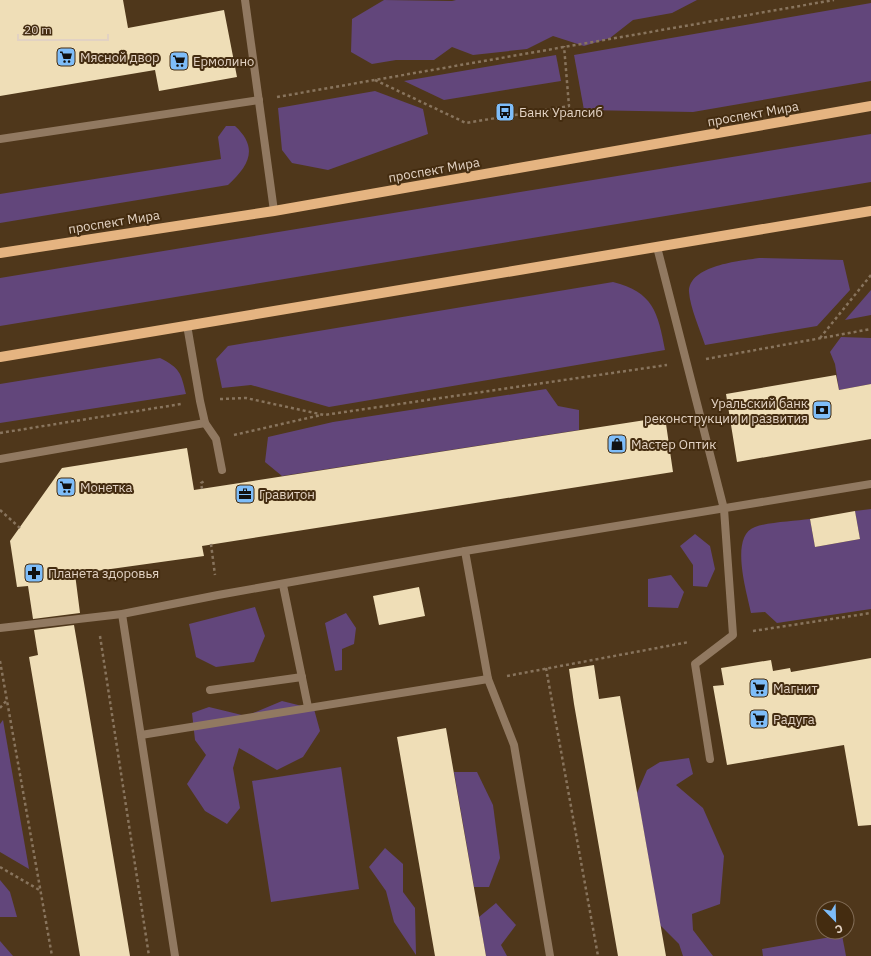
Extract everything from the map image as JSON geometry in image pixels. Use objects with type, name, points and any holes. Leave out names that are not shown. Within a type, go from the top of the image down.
[{"type":"main road","name":"проспект Мира","points":[[0,253],[274,211],[871,106]]},
{"type":"main road","points":[[0,357],[871,211]]},
{"type":"lane","points":[[245,0],[274,211]]},
{"type":"lane","points":[[0,139],[258,100]]},
{"type":"lane","points":[[657,247],[688,362],[724,509],[733,634],[695,664],[710,759]]},
{"type":"lane","points":[[187,325],[205,423],[216,438],[222,470]]},
{"type":"lane","points":[[0,459],[205,423]]},
{"type":"lane","points":[[0,628],[122,614],[218,595],[465,551],[871,484]]},
{"type":"lane","points":[[465,551],[488,679],[514,745],[550,956]]},
{"type":"lane","points":[[283,584],[308,707]]},
{"type":"lane","points":[[122,614],[175,956]]},
{"type":"lane","points":[[210,690],[302,677]]},
{"type":"lane","points":[[141,735],[488,679]]},
{"type":"path","points":[[258,100],[834,0]]},
{"type":"path","points":[[375,80],[466,123],[569,106],[564,46]]},
{"type":"path","points":[[820,338],[871,275]]},
{"type":"path","points":[[216,438],[324,415],[688,362],[871,329]]},
{"type":"path","points":[[0,433],[200,400],[246,398],[324,415]]},
{"type":"path","points":[[0,510],[20,528]]},
{"type":"path","points":[[210,544],[218,595]]},
{"type":"path","points":[[733,634],[871,613]]},
{"type":"path","points":[[97,617],[149,956]]},
{"type":"path","points":[[488,679],[694,642]]},
{"type":"path","points":[[0,661],[52,956]]},
{"type":"path","points":[[546,668],[598,956]]},
{"type":"path","points":[[0,708],[7,700]]},
{"type":"path","points":[[0,867],[41,891]]},
{"type":"shaded area","points":[[384,0],[697,0],[672,13],[633,20],[610,38],[584,46],[553,36],[527,49],[473,55],[452,47],[434,60],[396,60],[372,64],[351,52],[352,19]]},
{"type":"shaded area","points":[[871,3],[871,81],[693,112],[584,110],[574,55]]},
{"type":"shaded area","points":[[556,55],[561,81],[444,100],[404,81]]},
{"type":"shaded area","points":[[375,91],[423,109],[428,134],[328,170],[292,163],[282,150],[278,108]]},
{"type":"shaded area","points":[[226,126],[235,126],[247,142],[249,149],[246,164],[228,185],[0,223],[0,194],[221,159],[218,137]]},
{"type":"shaded area","points":[[871,134],[871,182],[0,326],[0,278]]},
{"type":"shaded area","points":[[759,258],[843,260],[850,290],[817,326],[705,345],[690,298],[689,292],[691,283],[697,276],[706,270],[729,263]]},
{"type":"shaded area","points":[[613,282],[626,286],[645,298],[656,314],[660,325],[665,350],[329,407],[251,385],[222,388],[216,359],[228,346]]},
{"type":"shaded area","points":[[871,290],[871,315],[845,320]]},
{"type":"shaded area","points":[[841,337],[871,338],[871,384],[839,390],[835,364],[830,352]]},
{"type":"shaded area","points":[[160,358],[172,365],[179,372],[186,394],[0,423],[0,384]]},
{"type":"shaded area","points":[[546,389],[558,406],[579,410],[579,430],[282,476],[265,462],[268,437],[333,422]]},
{"type":"shaded area","points":[[871,509],[871,609],[777,623],[765,612],[751,613],[744,579],[741,553],[743,541],[747,532],[761,525],[810,519],[815,547],[860,539],[855,511]]},
{"type":"shaded area","points":[[695,534],[710,546],[715,569],[707,587],[693,586],[693,565],[680,546]]},
{"type":"shaded area","points":[[671,575],[684,592],[678,608],[648,607],[648,579]]},
{"type":"shaded area","points":[[255,607],[265,636],[254,662],[216,667],[196,657],[189,624]]},
{"type":"shaded area","points":[[346,613],[356,628],[354,644],[342,649],[342,670],[335,671],[325,623]]},
{"type":"shaded area","points":[[282,701],[314,709],[320,731],[303,757],[277,770],[239,748],[233,768],[240,808],[227,824],[205,811],[187,784],[206,755],[195,740],[192,713],[209,707],[246,716]]},
{"type":"shaded area","points":[[3,720],[29,869],[0,852],[0,724]]},
{"type":"shaded area","points":[[689,758],[693,774],[676,785],[703,808],[724,856],[720,904],[692,914],[693,930],[713,956],[683,956],[679,944],[660,925],[637,793],[647,770],[660,762]]},
{"type":"shaded area","points":[[341,767],[359,889],[271,902],[252,781]]},
{"type":"shaded area","points":[[454,772],[477,772],[493,805],[500,858],[489,887],[474,887]]},
{"type":"shaded area","points":[[385,848],[403,864],[403,892],[415,908],[416,955],[394,922],[386,891],[369,867]]},
{"type":"shaded area","points":[[0,880],[10,892],[17,917],[0,917]]},
{"type":"shaded area","points":[[496,903],[516,925],[501,945],[507,956],[486,956],[479,917]]},
{"type":"shaded area","points":[[815,940],[843,940],[846,956],[763,956],[762,949]]},
{"type":"shaded area","points":[[0,941],[13,956],[0,956]]},
{"type":"building","name":"Мясной двор","points":[[0,0],[123,0],[128,28],[224,10],[237,77],[159,91],[155,70],[0,96]]},
{"type":"building","points":[[836,375],[839,390],[871,384],[871,439],[737,462],[726,394]]},
{"type":"building","points":[[665,417],[673,472],[202,546],[204,556],[75,574],[80,613],[33,619],[28,586],[17,587],[10,541],[62,468],[187,448],[194,490]]},
{"type":"building","points":[[855,511],[860,539],[815,547],[810,519]]},
{"type":"building","points":[[419,587],[425,616],[379,625],[373,596]]},
{"type":"building","points":[[74,625],[130,956],[80,956],[29,657],[38,655],[34,630]]},
{"type":"building","points":[[871,658],[871,825],[858,826],[844,745],[727,765],[713,686],[724,685],[721,668],[771,660],[773,671],[790,668],[791,672]]},
{"type":"building","points":[[594,665],[599,699],[620,696],[666,956],[618,956],[569,669]]},
{"type":"building","points":[[446,728],[486,956],[435,956],[397,737]]},
{"type":"place","name":"Мясной двор","points":[[66,57]]},
{"type":"place","name":"Ермолино","points":[[179,61]]},
{"type":"place","name":"Банк Уралсиб","points":[[505,112]]},
{"type":"place","name":"Уральский банк реконструкции и развития","points":[[822,410]]},
{"type":"place","name":"Мастер Оптик","points":[[617,444]]},
{"type":"place","name":"Монетка","points":[[66,487]]},
{"type":"place","name":"Гравитон","points":[[245,494]]},
{"type":"place","name":"Планета здоровья","points":[[34,573]]},
{"type":"place","name":"Магнит","points":[[759,688]]},
{"type":"place","name":"Радуга","points":[[759,719]]}]
